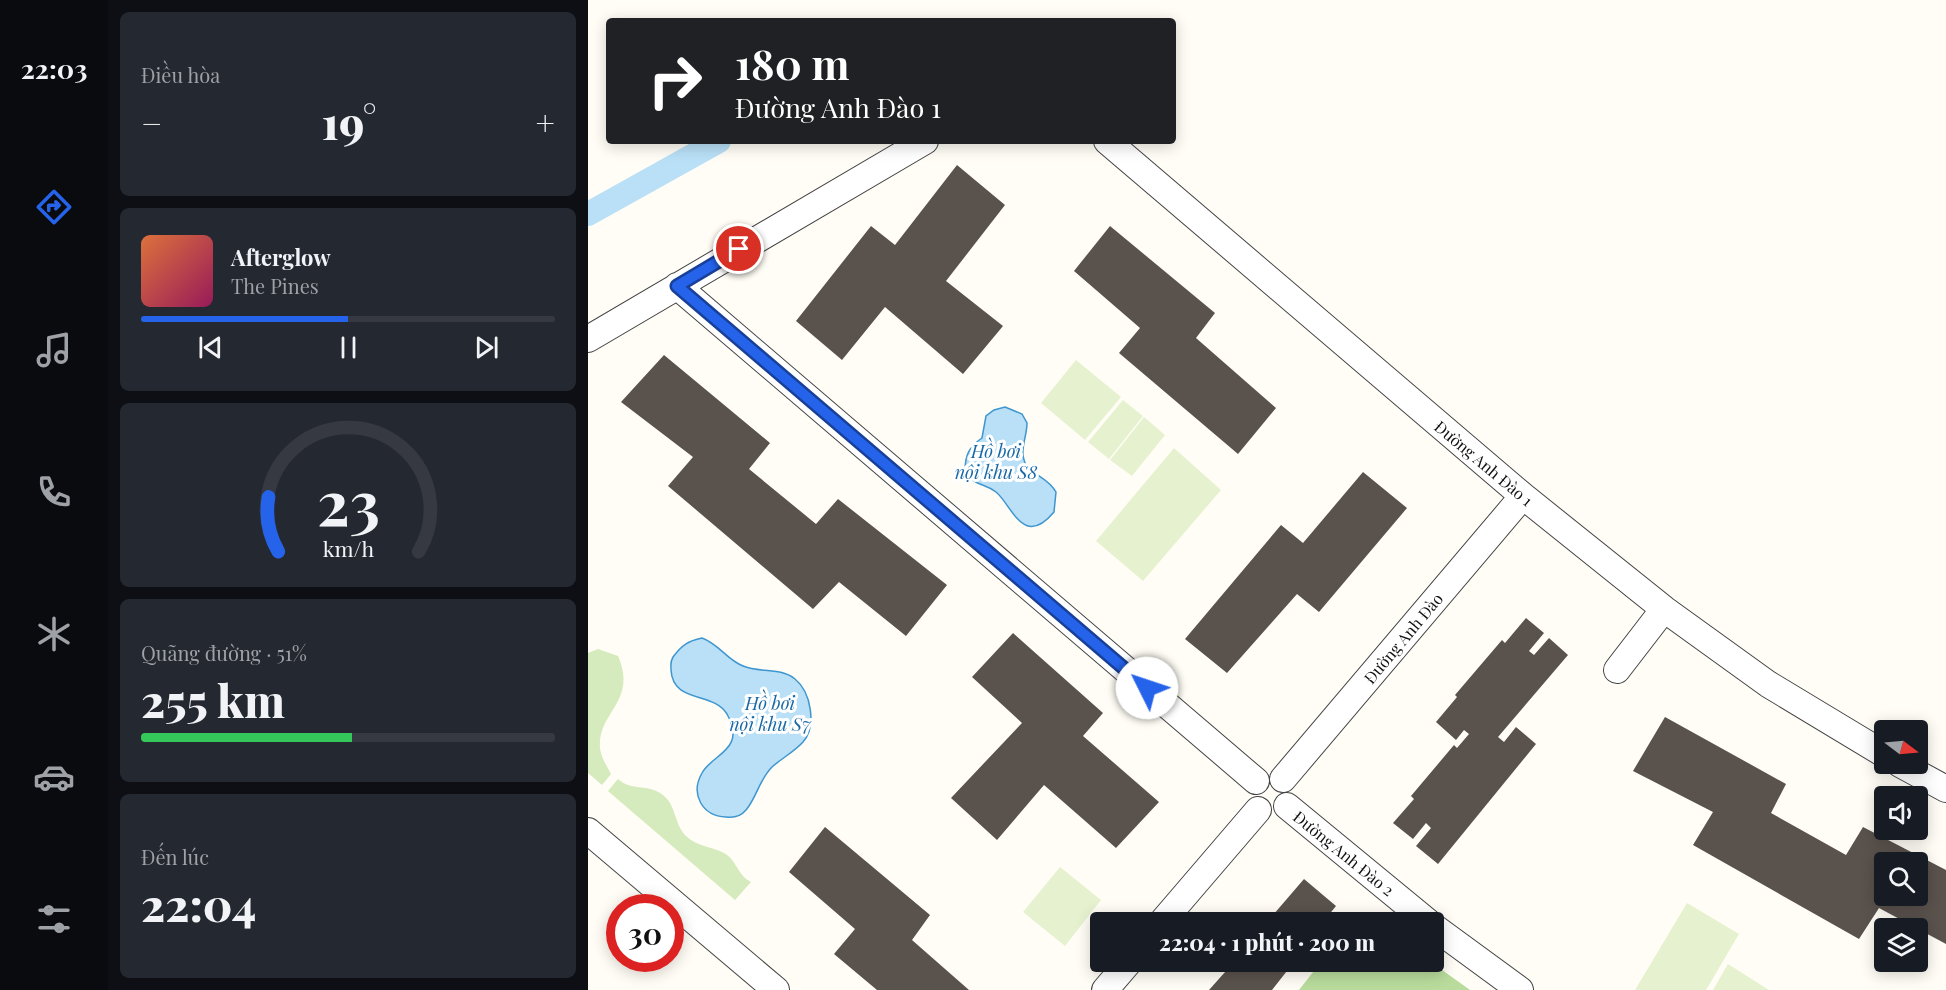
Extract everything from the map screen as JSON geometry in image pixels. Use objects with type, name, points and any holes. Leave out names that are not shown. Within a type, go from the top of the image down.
[{"type":"street","points":[[588,339],[920,144]]},
{"type":"street","name":"Đường Anh Đào 1","points":[[1111,144],[1523,496],[1664,609],[1768,684],[1874,748]]},
{"type":"street","points":[[677,286],[1256,782]]},
{"type":"street","name":"Đường Anh Đào","points":[[1283,779],[1523,496]]},
{"type":"street","points":[[1617,670],[1664,609]]},
{"type":"street","points":[[1918,774],[1946,789]]},
{"type":"street","points":[[1269,775],[1283,779],[1290,792],[1287,806],[1272,814],[1258,810],[1251,796],[1256,782],[1269,775]]},
{"type":"street","name":"Đường Anh Đào 2","points":[[1287,806],[1416,912]]},
{"type":"street","points":[[1171,912],[1258,810]]},
{"type":"street","points":[[588,831],[776,990]]},
{"type":"street","points":[[1444,934],[1520,990]]},
{"type":"street","points":[[1105,990],[1120,972]]},
{"type":"green space","points":[[1076,360],[1121,397],[1085,440],[1041,403]]},
{"type":"green space","points":[[1123,400],[1143,416],[1109,459],[1088,442]]},
{"type":"green space","points":[[1144,417],[1165,435],[1132,476],[1110,460]]},
{"type":"green space","points":[[1174,448],[1221,490],[1143,581],[1096,541]]},
{"type":"green space","points":[[598,649],[618,656],[623,672],[620,696],[604,725],[601,736],[601,752],[611,774],[602,785],[588,773],[588,653]]},
{"type":"green space","points":[[618,779],[628,785],[660,793],[669,802],[686,836],[695,842],[724,853],[732,860],[743,876],[751,882],[735,900],[608,791]]},
{"type":"green space","points":[[1060,867],[1101,900],[1065,946],[1023,912]]},
{"type":"green space","points":[[1687,903],[1739,934],[1706,990],[1635,990]]},
{"type":"green space","points":[[1728,964],[1769,990],[1713,990]]},
{"type":"green space","points":[[1444,971],[1470,990],[1299,990],[1313,972]]},
{"type":"water","name":"Hồ bơi nội khu S8","points":[[1005,407],[1022,414],[1027,423],[1023,455],[1028,467],[1047,481],[1056,492],[1054,512],[1043,522],[1034,526],[1019,521],[996,492],[976,482],[965,471],[969,452],[982,438],[986,416],[994,410]]},
{"type":"water","name":"Hồ bơi nội khu S7","points":[[702,638],[743,666],[789,675],[801,685],[810,709],[810,727],[803,742],[772,767],[746,810],[734,817],[710,813],[700,802],[697,789],[707,766],[731,743],[732,726],[727,714],[713,702],[686,693],[679,688],[673,681],[671,670],[671,660],[679,649],[689,642]]},
{"type":"building","points":[[957,165],[1005,205],[946,281],[1003,326],[963,374],[885,307],[842,360],[796,321],[871,226],[895,245]]},
{"type":"building","points":[[1110,226],[1215,313],[1196,338],[1276,408],[1238,454],[1119,353],[1140,328],[1074,271]]},
{"type":"building","points":[[664,355],[770,443],[749,469],[816,524],[838,499],[947,585],[906,636],[839,582],[813,609],[668,486],[693,457],[621,402]]},
{"type":"building","points":[[1363,472],[1407,508],[1319,612],[1297,594],[1227,673],[1185,639],[1281,525],[1303,543]]},
{"type":"building","points":[[1526,618],[1544,633],[1529,651],[1534,655],[1549,638],[1568,655],[1498,737],[1504,742],[1516,727],[1536,744],[1438,864],[1416,846],[1431,828],[1426,823],[1413,839],[1393,823],[1414,799],[1411,796],[1454,745],[1457,748],[1469,734],[1464,730],[1456,740],[1436,722],[1457,697],[1455,695],[1502,640],[1505,643]]},
{"type":"building","points":[[1013,633],[1103,713],[1083,736],[1159,802],[1116,848],[1044,785],[997,840],[951,798],[1022,723],[972,677]]},
{"type":"building","points":[[1665,717],[1786,784],[1771,813],[1846,855],[1863,827],[1874,833],[1874,840],[1888,840],[1911,852],[1874,852],[1874,906],[1928,906],[1928,861],[1946,870],[1946,944],[1928,934],[1928,918],[1898,918],[1879,908],[1859,939],[1693,845],[1713,812],[1633,771]]},
{"type":"building","points":[[825,827],[930,915],[912,940],[969,990],[877,990],[834,954],[855,929],[789,872]]},
{"type":"building","points":[[1304,879],[1336,906],[1331,912],[1276,912]]},
{"type":"building","points":[[1225,972],[1286,972],[1272,990],[1209,990]]},
{"type":"waterway","points":[[588,214],[714,144]]},
{"type":"route","points":[[739,249],[677,286],[1147,688]]}]
